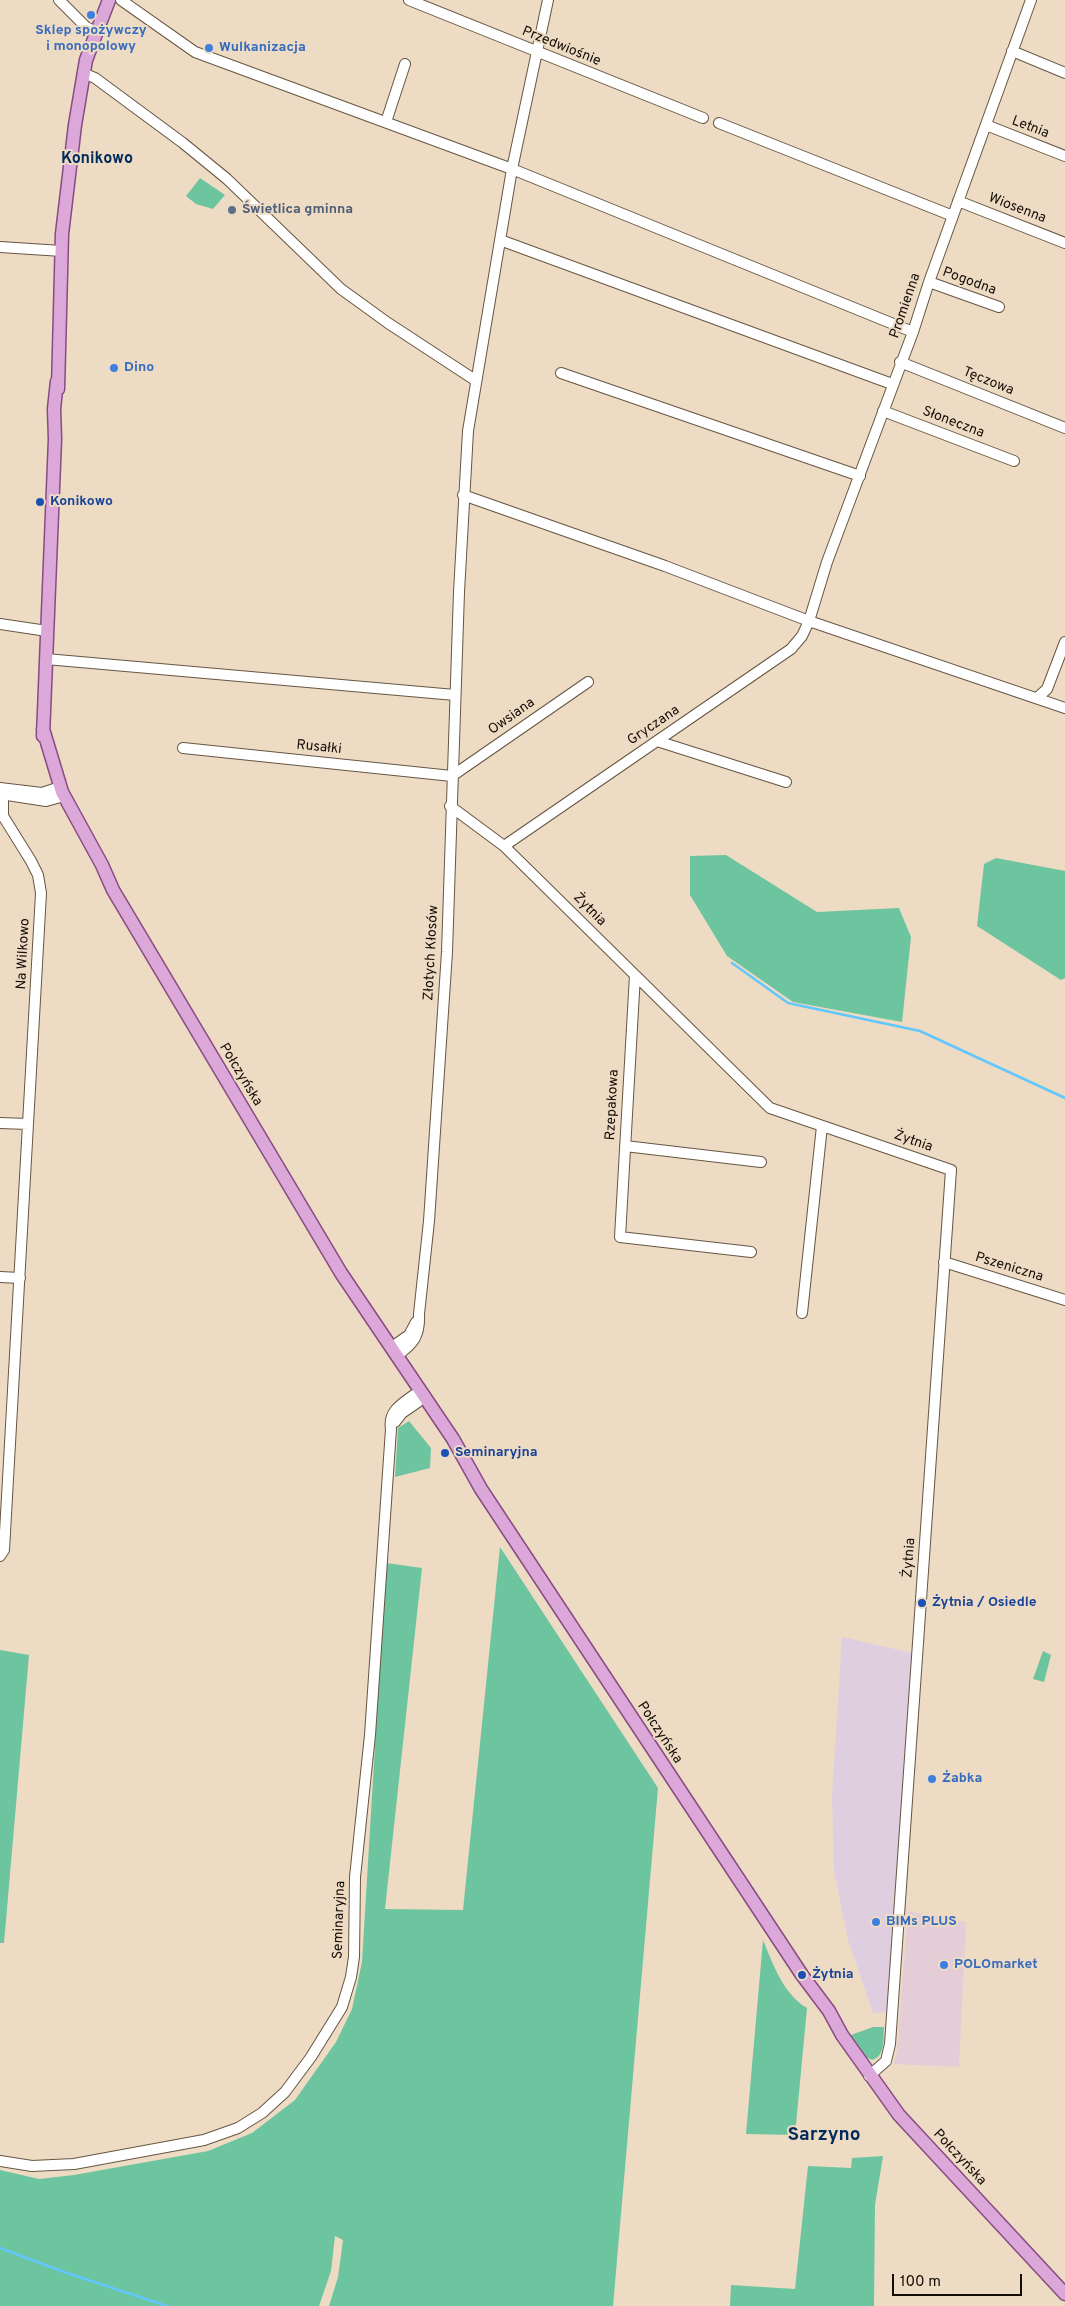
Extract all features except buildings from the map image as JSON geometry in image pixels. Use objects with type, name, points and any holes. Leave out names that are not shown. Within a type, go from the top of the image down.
[{"type":"main road","name":"Połczyńska","points":[[109,0],[96,32],[83,73],[70,162],[62,251],[57,381],[58,401],[43,729],[58,793],[102,865],[112,888],[344,1277],[419,1398],[467,1461],[481,1489],[813,1993],[831,2013],[842,2035],[869,2076],[920,2139],[1065,2294]]},
{"type":"street","points":[[59,0],[86,27],[96,32]]},
{"type":"street","points":[[121,0],[196,52],[512,169],[913,332]]},
{"type":"street","name":"Przedwiośnie","points":[[409,0],[703,118]]},
{"type":"street","name":"Złotych Kłosów","points":[[392,1352],[409,1347],[417,1337],[420,1326],[419,1314],[429,1221],[447,952],[458,592],[468,431],[475,380],[512,169],[548,0]]},
{"type":"street","name":"Promienna","points":[[809,621],[827,562],[860,476],[900,362],[913,332],[952,216],[1031,0]]},
{"type":"street","points":[[1012,51],[1065,73]]},
{"type":"street","points":[[386,122],[405,64]]},
{"type":"street","points":[[83,73],[95,78],[205,161],[341,289],[388,323],[475,380]]},
{"type":"street","points":[[719,124],[952,216]]},
{"type":"street","name":"Letnia","points":[[986,125],[1065,156]]},
{"type":"street","name":"Wiosenna","points":[[958,200],[1065,242]]},
{"type":"street","points":[[500,240],[892,384]]},
{"type":"street","points":[[0,247],[62,251]]},
{"type":"street","name":"Pogodna","points":[[929,282],[999,307]]},
{"type":"street","name":"Tęczowa","points":[[900,362],[1065,428]]},
{"type":"street","points":[[561,373],[860,476]]},
{"type":"street","name":"Słoneczna","points":[[883,411],[1014,461]]},
{"type":"street","points":[[463,495],[665,566],[809,621],[1065,708]]},
{"type":"street","name":"Gryczana","points":[[504,846],[791,649],[802,636],[809,621]]},
{"type":"street","points":[[0,624],[47,631]]},
{"type":"street","points":[[1037,698],[1047,689],[1065,642]]},
{"type":"street","points":[[46,659],[455,695]]},
{"type":"street","name":"Owsiana","points":[[452,776],[588,682]]},
{"type":"street","points":[[657,741],[786,782]]},
{"type":"street","name":"Rusałki","points":[[183,748],[452,776]]},
{"type":"street","points":[[1,792],[46,801],[58,793]]},
{"type":"street","name":"Na Wilkowo","points":[[0,1556],[4,1550],[41,893],[38,875],[3,816],[1,792]]},
{"type":"street","name":"Żytnia","points":[[450,806],[504,846],[770,1108],[951,1170],[890,2044],[886,2061],[869,2076]]},
{"type":"street","name":"Rzepakowa","points":[[635,975],[620,1237],[750,1252]]},
{"type":"street","points":[[0,1123],[28,1124]]},
{"type":"street","points":[[802,1313],[822,1126]]},
{"type":"street","points":[[625,1146],[761,1162]]},
{"type":"street","name":"Pszeniczna","points":[[944,1262],[1065,1300]]},
{"type":"street","points":[[0,1276],[20,1278]]},
{"type":"street","name":"Seminaryjna","points":[[0,2161],[32,2166],[74,2164],[204,2140],[238,2128],[262,2113],[286,2092],[311,2057],[342,2007],[351,1977],[354,1957],[355,1877],[370,1735],[391,1429],[402,1413],[419,1398]]},
{"type":"shaded area","points":[[842,1637],[912,1653],[888,2012],[873,2013],[848,1940],[834,1870],[832,1796]]},
{"type":"shaded area","points":[[908,1911],[966,1922],[959,2067],[894,2064],[897,2050]]},
{"type":"green space","points":[[200,178],[225,195],[213,209],[196,204],[186,196]]},
{"type":"green space","points":[[726,855],[817,912],[899,908],[911,937],[902,1022],[793,1002],[727,956],[690,895],[690,856]]},
{"type":"green space","points":[[996,858],[1065,871],[1065,978],[1061,980],[977,926],[984,864]]},
{"type":"green space","points":[[409,1421],[431,1448],[430,1468],[395,1477],[398,1428]]},
{"type":"green space","points":[[500,1547],[658,1788],[613,2306],[329,2306],[338,2277],[343,2240],[335,2236],[331,2271],[319,2306],[0,2306],[0,2170],[39,2179],[74,2175],[208,2151],[252,2133],[295,2100],[336,2042],[352,2009],[362,1962],[386,1563],[422,1568],[385,1909],[463,1910]]},
{"type":"green space","points":[[0,1650],[29,1655],[4,1943],[0,1943]]},
{"type":"green space","points":[[1043,1651],[1051,1655],[1044,1682],[1033,1679]]},
{"type":"green space","points":[[763,1940],[785,1987],[791,1995],[807,2008],[795,2135],[746,2134]]},
{"type":"green space","points":[[873,2027],[884,2027],[882,2051],[880,2055],[872,2060],[866,2057],[851,2035]]},
{"type":"green space","points":[[883,2156],[875,2205],[874,2306],[730,2306],[731,2285],[795,2289],[808,2166],[851,2168],[852,2158]]},
{"type":"waterway","points":[[732,963],[788,1003],[920,1031],[1065,1098]]},
{"type":"waterway","points":[[0,2248],[64,2272],[167,2306]]},
{"type":"place","name":"Sklep spożywczy i monopolowy","points":[[91,15]]},
{"type":"place","name":"Wulkanizacja","points":[[209,48]]},
{"type":"place","name":"Świetlica gminna","points":[[232,210]]},
{"type":"place","name":"Dino","points":[[114,368]]},
{"type":"place","name":"Konikowo","points":[[40,502]]},
{"type":"place","name":"Seminaryjna","points":[[445,1453]]},
{"type":"place","name":"Żytnia / Osiedle","points":[[922,1603]]},
{"type":"place","name":"Żabka","points":[[932,1779]]},
{"type":"place","name":"BIMs PLUS","points":[[876,1922]]},
{"type":"place","name":"POLOmarket","points":[[944,1965]]},
{"type":"place","name":"Żytnia","points":[[802,1975]]},
{"type":"district","name":"Konikowo","points":[[97,160]]},
{"type":"district","name":"Sarzyno","points":[[824,2136]]}]
